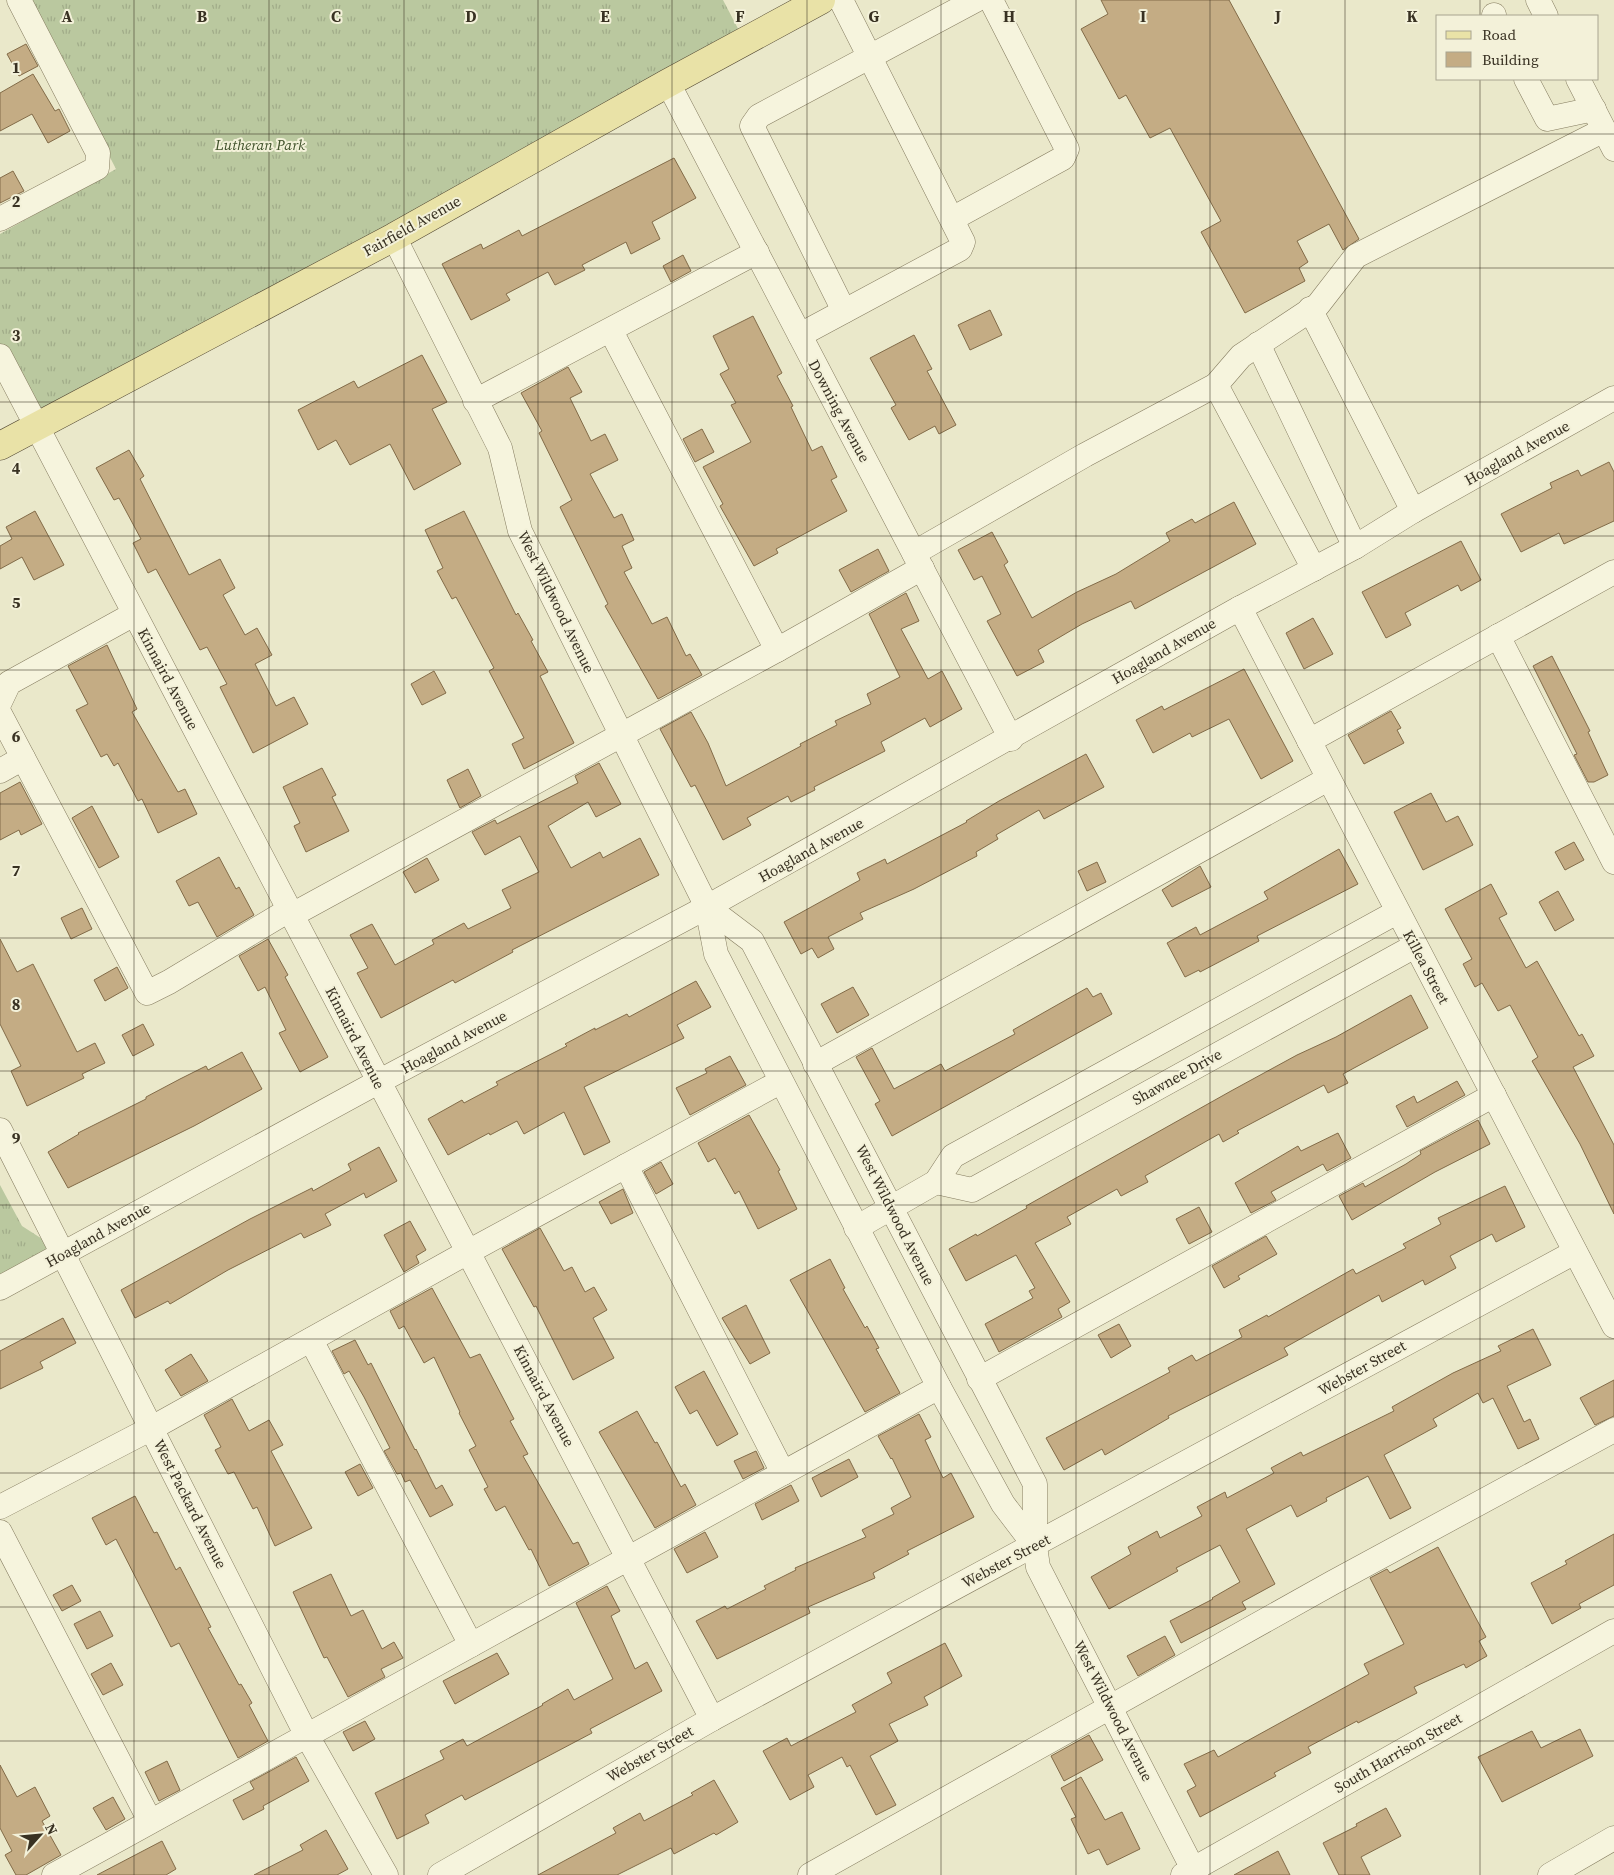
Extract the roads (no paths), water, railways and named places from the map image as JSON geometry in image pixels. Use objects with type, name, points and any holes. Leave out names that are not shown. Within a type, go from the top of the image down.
[{"type":"main road","name":"Fairfield Avenue","points":[[0,446],[394,238],[668,83],[821,0]]},
{"type":"street","points":[[0,219],[97,168],[98,153],[19,0]]},
{"type":"street","points":[[800,335],[960,249],[963,242],[841,0]]},
{"type":"street","points":[[844,311],[752,126],[759,116],[976,0]]},
{"type":"street","points":[[952,219],[1063,158],[1067,149],[991,0]]},
{"type":"street","points":[[1538,0],[1546,15]]},
{"type":"street","points":[[1527,80],[1547,118],[1594,109]]},
{"type":"street","points":[[0,714],[148,992],[290,913],[777,650],[1085,455],[1216,385],[1240,356],[1318,305],[1356,256],[1524,170],[1610,136],[1579,80]]},
{"type":"street","name":"Downing Avenue","points":[[668,83],[1011,738]]},
{"type":"street","name":"West Wildwood Avenue","points":[[394,238],[500,448],[520,531],[707,907],[716,954],[856,1228],[1003,1504],[1035,1546]]},
{"type":"street","points":[[475,401],[757,252]]},
{"type":"street","points":[[1310,309],[1413,511]]},
{"type":"street","points":[[611,330],[777,650]]},
{"type":"street","points":[[1258,344],[1355,547]]},
{"type":"street","name":"Kinnaird Avenue","points":[[0,356],[712,1719]]},
{"type":"street","points":[[1216,385],[1314,569]]},
{"type":"street","name":"Hoagland Avenue","points":[[0,1288],[378,1082],[707,907],[1240,608],[1355,547],[1413,511],[1614,399]]},
{"type":"street","points":[[1310,741],[1614,572]]},
{"type":"street","name":"Killea Street","points":[[1240,608],[1414,946],[1614,1326]]},
{"type":"street","points":[[0,702],[8,683],[134,614]]},
{"type":"street","points":[[1498,636],[1614,862]]},
{"type":"street","points":[[0,770],[23,758]]},
{"type":"street","points":[[815,1064],[1328,779]]},
{"type":"street","name":"West Wildwood Avenue","points":[[707,907],[752,940],[1035,1484],[1035,1546],[1038,1567],[1111,1708],[1191,1873]]},
{"type":"street","points":[[856,1228],[936,1182],[953,1156],[1397,912]]},
{"type":"street","name":"Shawnee Drive","points":[[936,1182],[972,1190],[1414,946]]},
{"type":"street","points":[[1168,1038],[1187,1072]]},
{"type":"street","points":[[1116,1067],[1134,1102]]},
{"type":"street","points":[[0,1507],[152,1428],[468,1252],[780,1082]]},
{"type":"street","points":[[979,1379],[1494,1095]]},
{"type":"street","name":"West Packard Avenue","points":[[0,1130],[64,1253],[306,1734],[386,1875]]},
{"type":"street","points":[[626,1166],[783,1473]]},
{"type":"street","name":"Webster Street","points":[[440,1875],[712,1719],[1035,1546],[1575,1252]]},
{"type":"street","points":[[311,1340],[470,1645]]},
{"type":"street","points":[[54,1875],[306,1734],[629,1559],[940,1387]]},
{"type":"street","points":[[810,1875],[1332,1583],[1614,1430]]},
{"type":"street","points":[[0,1532],[150,1821]]},
{"type":"street","name":"South Harrison Street","points":[[1191,1873],[1614,1631]]},
{"type":"street","points":[[1550,1875],[1614,1838]]},
{"type":"park label","name":"Lutheran Park","points":[[260,145]]}]
